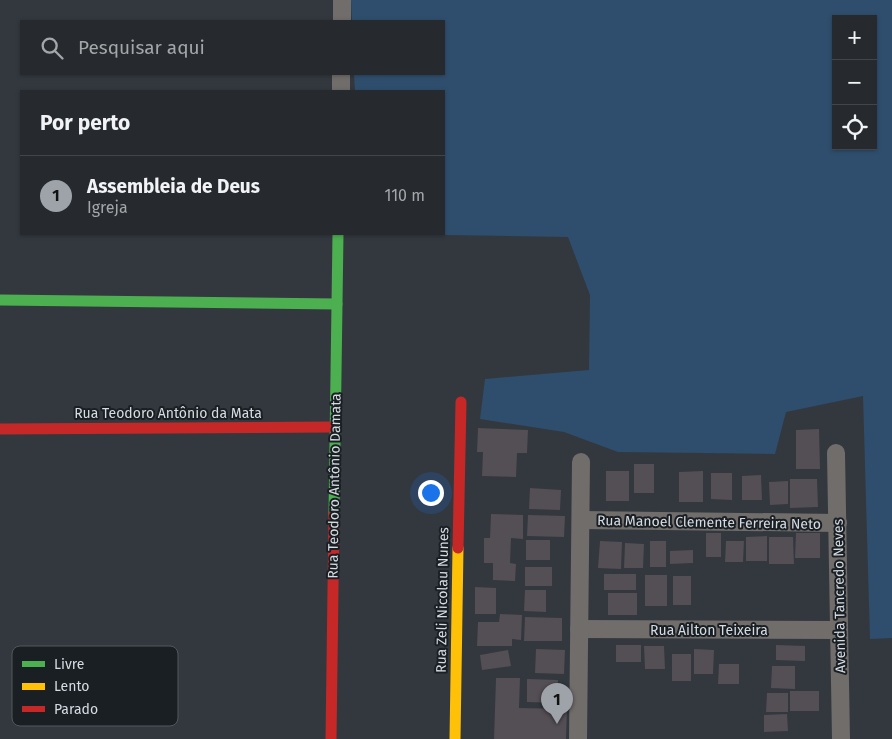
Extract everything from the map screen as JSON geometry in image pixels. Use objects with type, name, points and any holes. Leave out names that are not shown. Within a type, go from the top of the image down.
[{"type":"street","points":[[342,0],[342,20]]},
{"type":"street","points":[[341,75],[341,90]]},
{"type":"street","name":"Rua Teodoro Antônio Damata","points":[[331,739],[338,235]]},
{"type":"street","points":[[0,300],[337,304]]},
{"type":"street","name":"Rua Zeli Nicolau Nunes","points":[[455,739],[462,402]]},
{"type":"street","name":"Rua Teodoro Antônio da Mata","points":[[0,429],[335,426]]},
{"type":"street","name":"Avenida Tancredo Neves","points":[[836,453],[841,739]]},
{"type":"street","points":[[578,739],[581,462]]},
{"type":"street","name":"Rua Manoel Clemente Ferreira Neto","points":[[580,520],[838,523]]},
{"type":"street","name":"Rua Ailton Teixeira","points":[[579,629],[839,630]]},
{"type":"shaded area","points":[[351,0],[892,0],[892,638],[870,639],[863,396],[786,412],[775,454],[618,452],[564,432],[480,419],[485,379],[589,370],[590,295],[568,237],[445,235],[445,90],[355,90],[354,75],[445,75],[445,20],[352,20]]},
{"type":"building","points":[[478,428],[528,430],[527,453],[517,453],[516,477],[482,476],[483,452],[477,452]]},
{"type":"building","points":[[819,429],[820,469],[796,469],[796,430]]},
{"type":"building","points":[[634,464],[654,464],[654,493],[634,493]]},
{"type":"building","points":[[606,471],[629,471],[629,501],[606,501]]},
{"type":"building","points":[[703,471],[703,502],[679,502],[679,472]]},
{"type":"building","points":[[711,473],[732,473],[732,500],[711,499]]},
{"type":"building","points":[[761,475],[762,500],[742,500],[742,476]]},
{"type":"building","points":[[790,479],[817,479],[818,507],[790,508]]},
{"type":"building","points":[[788,481],[788,504],[770,505],[769,482]]},
{"type":"building","points":[[530,488],[561,490],[560,510],[529,509]]},
{"type":"building","points":[[491,514],[523,515],[523,539],[511,538],[510,563],[516,564],[515,581],[493,580],[493,563],[484,563],[484,538],[490,538]]},
{"type":"building","points":[[528,515],[565,516],[564,537],[527,536]]},
{"type":"building","points":[[706,533],[721,533],[721,557],[706,557]]},
{"type":"building","points":[[796,533],[820,533],[820,558],[795,558]]},
{"type":"building","points":[[767,536],[767,561],[746,561],[746,537]]},
{"type":"building","points":[[769,537],[793,537],[794,564],[769,564]]},
{"type":"building","points":[[526,540],[550,540],[550,560],[526,560]]},
{"type":"building","points":[[600,541],[622,542],[621,569],[598,568]]},
{"type":"building","points":[[650,541],[666,541],[666,567],[650,567]]},
{"type":"building","points":[[726,541],[744,541],[743,562],[725,562]]},
{"type":"building","points":[[625,543],[644,544],[643,568],[624,568]]},
{"type":"building","points":[[693,550],[693,563],[670,564],[670,551]]},
{"type":"building","points":[[525,567],[552,567],[552,586],[525,586]]},
{"type":"building","points":[[604,574],[636,574],[636,590],[604,590]]},
{"type":"building","points":[[645,575],[667,575],[667,606],[645,606]]},
{"type":"building","points":[[673,576],[691,576],[691,605],[673,605]]},
{"type":"building","points":[[475,587],[496,588],[496,614],[475,614]]},
{"type":"building","points":[[525,590],[546,590],[546,612],[524,611]]},
{"type":"building","points":[[608,593],[637,593],[637,615],[608,615]]},
{"type":"building","points":[[500,614],[522,615],[521,640],[512,639],[512,646],[477,646],[478,622],[499,622]]},
{"type":"building","points":[[525,617],[562,618],[562,641],[524,641]]},
{"type":"building","points":[[616,645],[641,645],[641,662],[616,662]]},
{"type":"building","points":[[776,645],[805,646],[805,661],[776,660]]},
{"type":"building","points":[[644,646],[664,646],[665,669],[645,669]]},
{"type":"building","points":[[536,649],[565,650],[564,674],[535,673]]},
{"type":"building","points":[[694,649],[714,650],[713,674],[694,674]]},
{"type":"building","points":[[508,650],[511,666],[482,670],[480,655]]},
{"type":"building","points":[[672,654],[691,654],[691,681],[672,681]]},
{"type":"building","points":[[719,664],[739,664],[739,684],[718,684]]},
{"type":"building","points":[[772,666],[795,666],[795,689],[771,688]]},
{"type":"building","points":[[496,678],[520,678],[519,708],[567,709],[566,739],[494,739]]},
{"type":"building","points":[[527,679],[558,680],[557,703],[527,702]]},
{"type":"building","points":[[790,691],[819,691],[819,711],[790,711]]},
{"type":"building","points":[[767,693],[788,693],[788,712],[766,712]]},
{"type":"building","points":[[787,714],[788,731],[764,732],[764,715]]},
{"type":"traffic: fast","points":[[334,514],[338,235]]},
{"type":"traffic: fast","points":[[0,300],[337,304]]},
{"type":"traffic: slow","points":[[455,739],[458,548]]},
{"type":"traffic: jam","points":[[458,548],[461,402]]},
{"type":"traffic: jam","points":[[0,429],[335,427]]},
{"type":"traffic: jam","points":[[331,739],[334,514]]},
{"type":"place","name":"Assembleia de Deus","points":[[557,724]]}]
